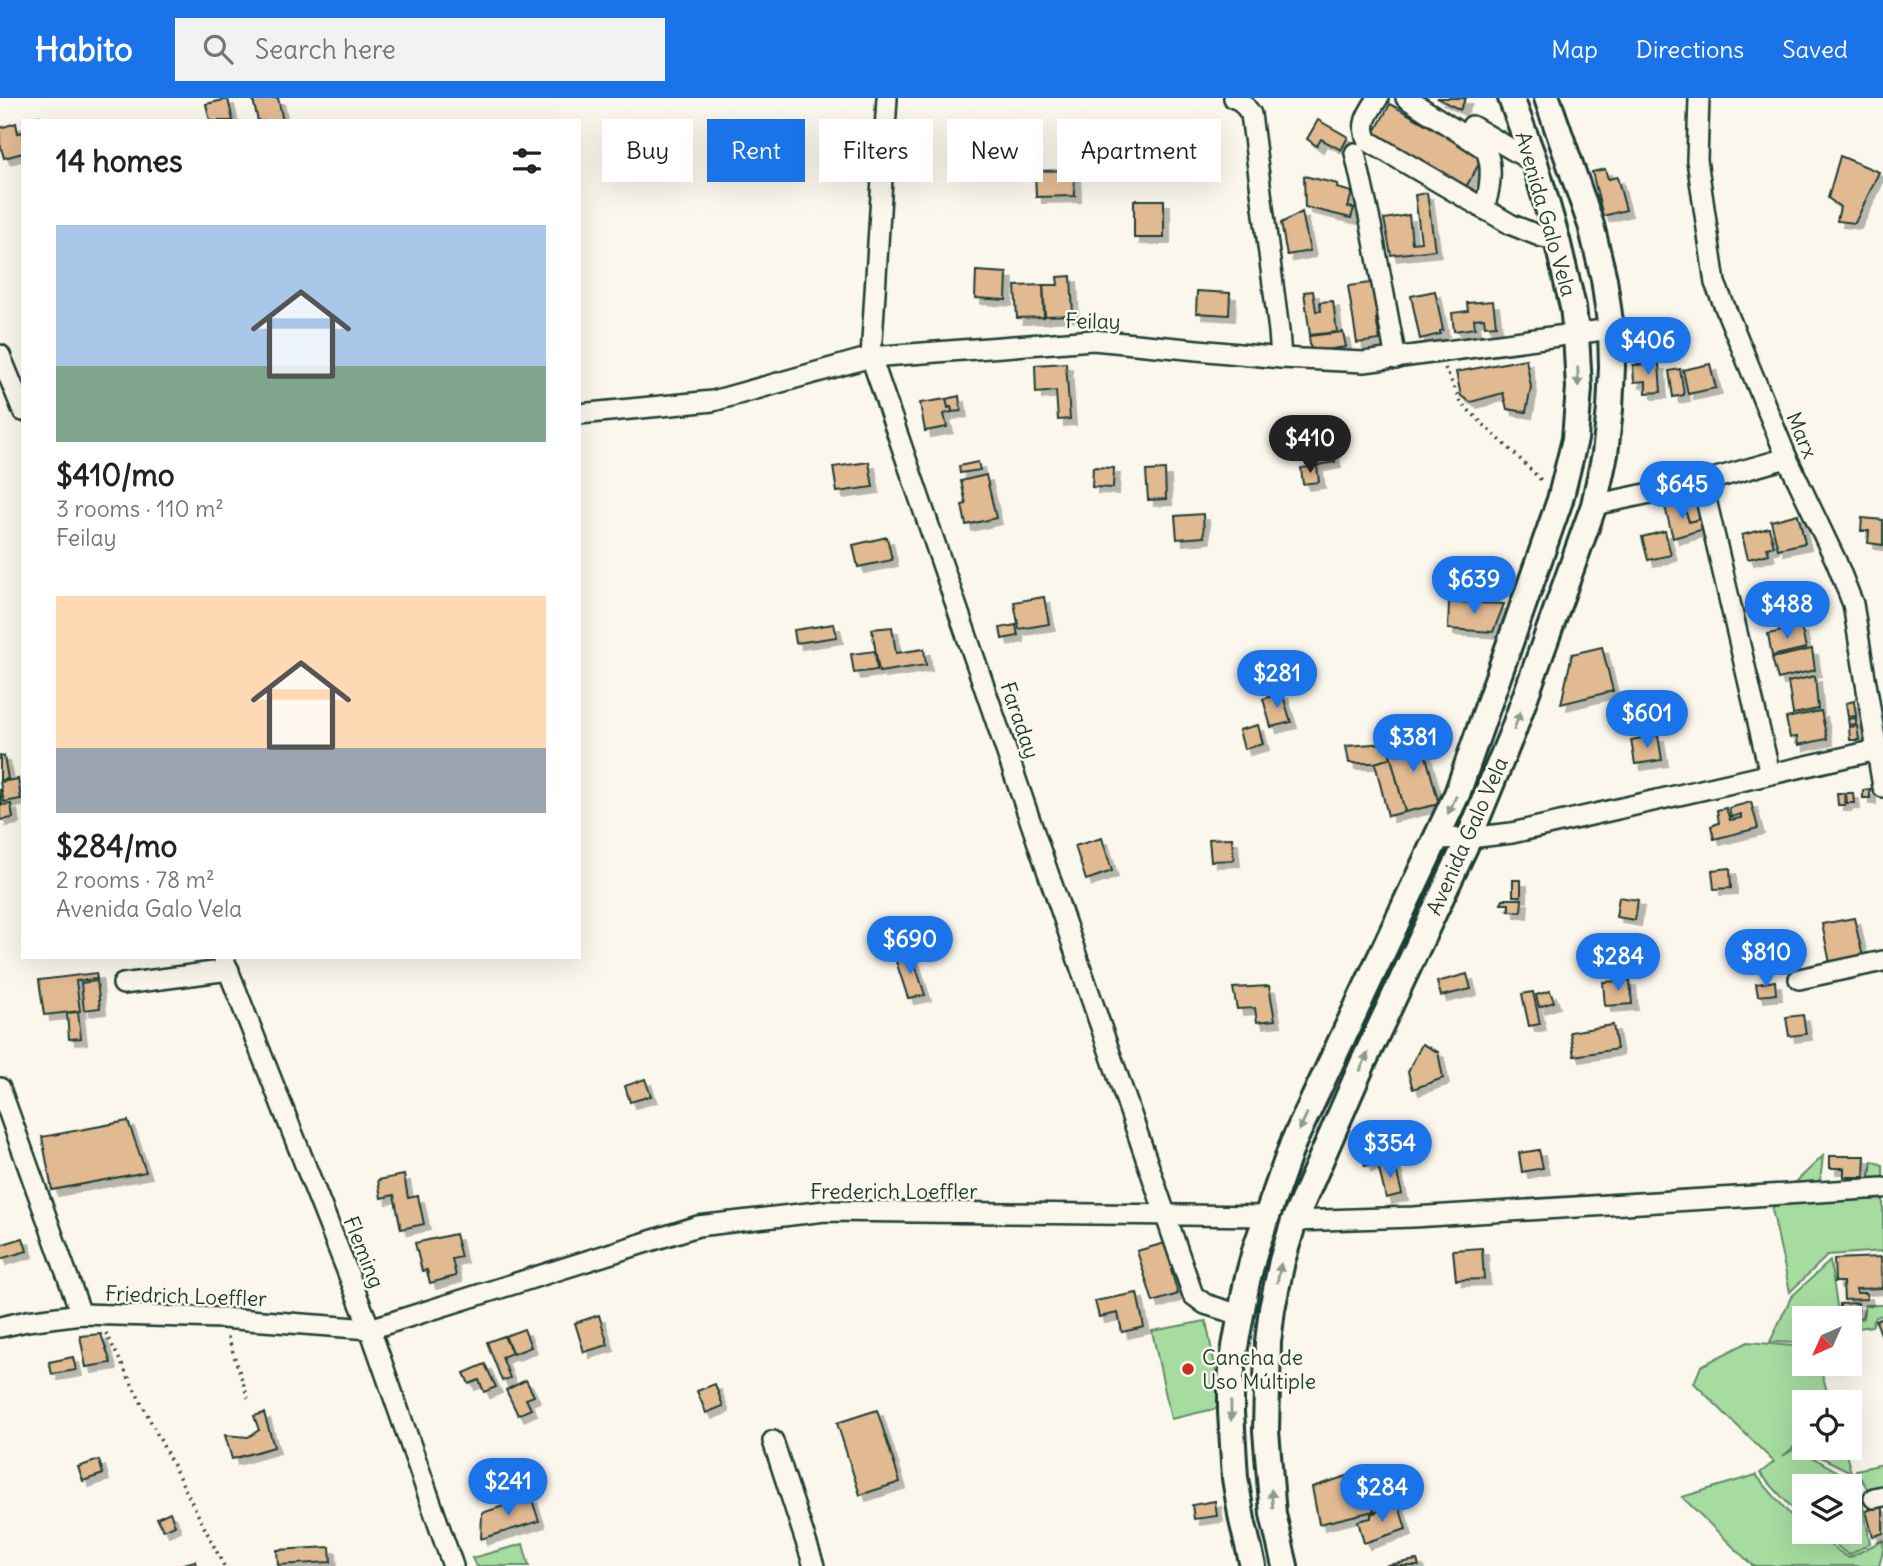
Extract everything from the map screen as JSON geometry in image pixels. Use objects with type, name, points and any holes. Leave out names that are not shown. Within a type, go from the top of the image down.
[{"type":"main road","name":"Avenida Galo Vela","points":[[1253,1566],[1242,1520],[1232,1445],[1231,1379],[1240,1315],[1256,1247],[1293,1143],[1457,794],[1560,499],[1575,439],[1579,388],[1573,307],[1535,163],[1511,98]]},
{"type":"main road","name":"Avenida Galo Vela","points":[[1285,1566],[1273,1514],[1266,1431],[1268,1342],[1282,1261],[1294,1221],[1363,1063],[1469,838],[1513,731],[1594,505],[1605,454],[1612,366],[1611,329],[1604,279],[1591,225],[1547,98]]},
{"type":"street","name":"Faraday","points":[[887,98],[871,357],[1193,1295],[1205,1304],[1240,1315]]},
{"type":"street","points":[[1234,98],[1241,101],[1251,114],[1281,358]]},
{"type":"street","points":[[1378,98],[1364,122],[1364,135],[1368,141],[1511,225],[1557,240]]},
{"type":"street","points":[[1406,98],[1486,149],[1490,166],[1488,200],[1483,209]]},
{"type":"street","points":[[1423,98],[1535,163]]},
{"type":"street","name":"Marx","points":[[1699,98],[1697,160],[1715,283],[1787,458],[1836,561],[1853,604],[1883,787]]},
{"type":"street","points":[[1354,153],[1374,237],[1396,359]]},
{"type":"street","name":"Feilay","points":[[581,415],[713,401],[871,357],[1093,340],[1281,358],[1364,362],[1611,329]]},
{"type":"street","points":[[0,355],[21,406]]},
{"type":"street","points":[[1594,505],[1702,482],[1787,458]]},
{"type":"street","points":[[1702,482],[1770,774]]},
{"type":"street","points":[[1436,839],[1512,833],[1877,750]]},
{"type":"street","points":[[1799,979],[1883,961]]},
{"type":"street","points":[[123,984],[226,964]]},
{"type":"street","name":"Fleming","points":[[226,964],[370,1329],[453,1566]]},
{"type":"street","points":[[0,1088],[89,1315]]},
{"type":"street","points":[[1294,1221],[1427,1216],[1883,1188]]},
{"type":"street","name":"Frederich Loeffler","points":[[370,1329],[698,1226],[825,1211],[1267,1216]]},
{"type":"street","name":"Friedrich Loeffler","points":[[0,1327],[27,1321],[89,1315],[222,1318],[370,1329]]},
{"type":"street","points":[[773,1441],[814,1566]]},
{"type":"path","points":[[1440,352],[1446,372],[1462,404],[1560,499]]},
{"type":"path","points":[[89,1315],[224,1566]]},
{"type":"path","points":[[222,1318],[248,1398]]},
{"type":"green space","points":[[1823,1156],[1819,1191],[1868,1190],[1872,1161],[1883,1165],[1883,1251],[1828,1255],[1790,1292],[1772,1209]]},
{"type":"green space","points":[[1830,1261],[1837,1306],[1792,1306],[1792,1343],[1770,1342],[1791,1297]]},
{"type":"green space","points":[[1865,1305],[1883,1305],[1883,1315],[1876,1317],[1872,1326],[1862,1327]]},
{"type":"green space","name":"Cancha de Uso Múltiple","points":[[1206,1321],[1223,1407],[1171,1419],[1152,1331]]},
{"type":"green space","points":[[1748,1342],[1792,1346],[1792,1376],[1823,1376],[1827,1390],[1792,1390],[1792,1448],[1783,1456],[1792,1450],[1792,1460],[1817,1460],[1842,1474],[1792,1474],[1792,1508],[1760,1473],[1774,1462],[1694,1383],[1701,1366]]},
{"type":"green space","points":[[1827,1460],[1848,1460],[1851,1472]]},
{"type":"green space","points":[[1883,1464],[1883,1488],[1868,1490],[1862,1480],[1862,1474],[1856,1470]]},
{"type":"green space","points":[[1756,1475],[1792,1517],[1792,1544],[1828,1544],[1849,1558],[1883,1540],[1879,1566],[1753,1566],[1682,1497]]},
{"type":"green space","points":[[1862,1500],[1870,1543],[1849,1555],[1834,1544],[1862,1544]]},
{"type":"green space","points":[[523,1544],[529,1566],[476,1566],[472,1558]]},
{"type":"building","points":[[278,98],[283,119],[258,119],[253,100]]},
{"type":"building","points":[[1437,98],[1466,98],[1460,110]]},
{"type":"building","points":[[228,99],[233,119],[210,119],[206,104]]},
{"type":"building","points":[[1390,104],[1483,157],[1463,192],[1371,139]]},
{"type":"building","points":[[1318,120],[1348,137],[1341,150],[1321,139],[1317,146],[1307,139]]},
{"type":"building","points":[[16,123],[18,133],[21,132],[21,154],[4,158],[0,144],[0,128]]},
{"type":"building","points":[[1840,156],[1879,172],[1855,223],[1837,221],[1840,207],[1828,198]]},
{"type":"building","points":[[1605,169],[1608,179],[1617,177],[1626,210],[1603,216],[1592,172]]},
{"type":"building","points":[[1057,170],[1057,182],[1074,182],[1075,196],[1036,197],[1035,182],[1043,182],[1043,171]]},
{"type":"building","points":[[1304,176],[1338,184],[1337,188],[1352,192],[1348,207],[1354,208],[1351,218],[1305,207]]},
{"type":"building","points":[[1427,193],[1435,250],[1391,255],[1384,219],[1409,215],[1412,243],[1421,242],[1415,195]]},
{"type":"building","points":[[1134,200],[1164,200],[1164,238],[1134,238]]},
{"type":"building","points":[[1302,212],[1310,251],[1287,255],[1281,223]]},
{"type":"building","points":[[976,271],[1007,273],[1006,300],[975,298]]},
{"type":"building","points":[[1071,276],[1073,315],[1045,316],[1043,285],[1058,285],[1057,277]]},
{"type":"building","points":[[1377,282],[1383,318],[1376,319],[1380,340],[1357,343],[1348,286]]},
{"type":"building","points":[[1043,285],[1044,317],[1017,318],[1015,286]]},
{"type":"building","points":[[1197,291],[1230,293],[1229,315],[1196,313]]},
{"type":"building","points":[[1313,291],[1316,311],[1321,311],[1320,302],[1333,301],[1337,332],[1310,335],[1304,292]]},
{"type":"building","points":[[1435,291],[1443,330],[1440,334],[1420,339],[1411,296]]},
{"type":"building","points":[[1493,301],[1496,325],[1485,326],[1484,318],[1474,319],[1475,328],[1454,331],[1452,313],[1468,311],[1467,303]]},
{"type":"building","points":[[1343,332],[1346,347],[1311,352],[1309,336]]},
{"type":"building","points":[[1526,359],[1531,387],[1526,412],[1507,409],[1503,393],[1471,402],[1461,396],[1456,372]]},
{"type":"building","points":[[1066,363],[1070,419],[1058,420],[1056,391],[1036,393],[1035,365]]},
{"type":"building","points":[[1659,364],[1661,392],[1646,393],[1646,381],[1634,382],[1633,365]]},
{"type":"building","points":[[1710,364],[1716,388],[1688,394],[1683,370]]},
{"type":"building","points":[[1680,369],[1684,395],[1673,397],[1669,371]]},
{"type":"building","points":[[959,396],[961,411],[952,412],[946,399]]},
{"type":"building","points":[[946,399],[952,412],[944,414],[947,427],[925,431],[920,403]]},
{"type":"building","points":[[1331,442],[1335,462],[1313,466],[1309,446]]},
{"type":"building","points":[[869,462],[873,487],[837,492],[833,467]]},
{"type":"building","points":[[978,462],[980,470],[960,473],[959,466]]},
{"type":"building","points":[[1317,466],[1319,482],[1303,484],[1301,468]]},
{"type":"building","points":[[1093,467],[1114,468],[1113,488],[1092,487]]},
{"type":"building","points":[[1165,470],[1166,499],[1148,500],[1146,471]]},
{"type":"building","points":[[986,475],[996,518],[966,525],[962,505],[966,504],[961,481]]},
{"type":"building","points":[[1696,497],[1704,518],[1689,522],[1682,501]]},
{"type":"building","points":[[1682,501],[1689,522],[1704,518],[1704,529],[1673,538],[1665,507]]},
{"type":"building","points":[[1203,514],[1204,537],[1177,539],[1175,516]]},
{"type":"building","points":[[1798,514],[1805,543],[1778,549],[1771,521]]},
{"type":"building","points":[[1862,518],[1883,520],[1883,545],[1868,543],[1869,531],[1861,531]]},
{"type":"building","points":[[1769,528],[1774,546],[1767,548],[1769,554],[1748,559],[1742,535]]},
{"type":"building","points":[[1665,531],[1671,555],[1648,560],[1642,537]]},
{"type":"building","points":[[887,537],[892,560],[858,567],[853,545]]},
{"type":"building","points":[[1044,597],[1049,624],[1019,629],[1014,602]]},
{"type":"building","points":[[1449,602],[1504,604],[1493,632],[1448,629]]},
{"type":"building","points":[[834,624],[837,637],[796,643],[794,630]]},
{"type":"building","points":[[1016,625],[1018,636],[1002,639],[1000,628]]},
{"type":"building","points":[[892,627],[896,653],[924,649],[926,665],[879,672],[872,629]]},
{"type":"building","points":[[1801,627],[1806,648],[1772,656],[1768,634]]},
{"type":"building","points":[[1602,647],[1613,691],[1561,704],[1572,654]]},
{"type":"building","points":[[1812,649],[1815,670],[1778,679],[1772,658]]},
{"type":"building","points":[[875,651],[877,670],[854,673],[851,654]]},
{"type":"building","points":[[1815,676],[1818,709],[1793,714],[1788,682]]},
{"type":"building","points":[[1282,693],[1291,722],[1271,727],[1263,699]]},
{"type":"building","points":[[1854,701],[1856,716],[1848,717],[1846,703]]},
{"type":"building","points":[[1821,711],[1827,739],[1798,745],[1797,737],[1790,738],[1786,718]]},
{"type":"building","points":[[1856,718],[1856,724],[1849,725],[1848,719]]},
{"type":"building","points":[[1258,725],[1263,744],[1244,749],[1239,730]]},
{"type":"building","points":[[1857,726],[1859,740],[1850,740],[1849,727]]},
{"type":"building","points":[[1658,735],[1662,760],[1635,764],[1631,740]]},
{"type":"building","points":[[1421,738],[1439,804],[1405,812],[1387,743]]},
{"type":"building","points":[[1387,743],[1391,758],[1375,763],[1349,763],[1346,746]]},
{"type":"building","points":[[0,756],[4,756],[8,779],[0,780]]},
{"type":"building","points":[[1391,758],[1405,812],[1388,816],[1375,763]]},
{"type":"building","points":[[18,779],[21,799],[4,802],[0,782]]},
{"type":"building","points":[[0,789],[2,805],[11,804],[13,818],[0,820]]},
{"type":"building","points":[[1870,789],[1870,798],[1863,798],[1863,790]]},
{"type":"building","points":[[1837,793],[1844,793],[1845,805],[1838,805]]},
{"type":"building","points":[[1846,793],[1853,793],[1854,803],[1847,803]]},
{"type":"building","points":[[1751,802],[1758,828],[1714,839],[1711,826],[1719,823],[1717,810],[1726,808],[1730,820],[1741,818],[1741,814],[1731,817],[1729,808]]},
{"type":"building","points":[[1102,838],[1112,871],[1086,880],[1075,846]]},
{"type":"building","points":[[1232,838],[1234,860],[1211,861],[1209,839]]},
{"type":"building","points":[[1730,868],[1731,888],[1714,889],[1712,870]]},
{"type":"building","points":[[1513,880],[1521,880],[1521,896],[1513,896]]},
{"type":"building","points":[[1619,897],[1638,900],[1635,920],[1616,917]]},
{"type":"building","points":[[1503,899],[1522,899],[1521,912],[1509,911],[1509,904],[1501,904]]},
{"type":"building","points":[[1854,918],[1864,961],[1831,968],[1822,924]]},
{"type":"building","points":[[1601,947],[1602,963],[1590,963],[1589,948]]},
{"type":"building","points":[[911,952],[925,995],[908,998],[895,958]]},
{"type":"building","points":[[96,973],[97,979],[76,981],[80,1011],[44,1015],[39,980]]},
{"type":"building","points":[[1467,974],[1471,989],[1441,996],[1437,982]]},
{"type":"building","points":[[1630,980],[1632,1004],[1605,1006],[1603,982]]},
{"type":"building","points":[[97,981],[100,1008],[84,1010],[81,983]]},
{"type":"building","points":[[1775,981],[1776,994],[1758,996],[1756,984]]},
{"type":"building","points":[[1269,986],[1275,1020],[1257,1022],[1255,1008],[1237,1009],[1233,988]]},
{"type":"building","points":[[1550,991],[1554,1002],[1539,1007],[1536,995]]},
{"type":"building","points":[[1533,992],[1540,1024],[1529,1026],[1522,994]]},
{"type":"building","points":[[78,1012],[81,1038],[69,1039],[67,1013]]},
{"type":"building","points":[[1803,1015],[1806,1034],[1789,1036],[1786,1017]]},
{"type":"building","points":[[1613,1025],[1617,1049],[1574,1056],[1570,1032]]},
{"type":"building","points":[[1422,1044],[1438,1052],[1443,1078],[1413,1089],[1408,1072]]},
{"type":"building","points":[[645,1079],[651,1096],[630,1102],[625,1086]]},
{"type":"building","points":[[128,1121],[146,1172],[52,1190],[42,1137]]},
{"type":"building","points":[[1370,1125],[1379,1163],[1365,1166],[1357,1127]]},
{"type":"building","points":[[1539,1150],[1543,1168],[1522,1172],[1519,1153]]},
{"type":"building","points":[[1830,1156],[1865,1156],[1864,1177],[1844,1177],[1844,1168],[1830,1168]]},
{"type":"building","points":[[1394,1161],[1402,1194],[1386,1198],[1378,1165]]},
{"type":"building","points":[[404,1175],[408,1198],[418,1196],[424,1224],[401,1229],[394,1195],[381,1198],[378,1180]]},
{"type":"building","points":[[455,1234],[461,1257],[452,1259],[456,1276],[430,1283],[427,1270],[422,1271],[415,1243]]},
{"type":"building","points":[[23,1238],[27,1251],[0,1259],[0,1245]]},
{"type":"building","points":[[1172,1241],[1180,1268],[1171,1270],[1178,1294],[1153,1302],[1137,1251]]},
{"type":"building","points":[[1482,1248],[1484,1279],[1456,1280],[1453,1250]]},
{"type":"building","points":[[1881,1257],[1882,1288],[1856,1289],[1857,1293],[1866,1293],[1867,1299],[1844,1300],[1843,1282],[1835,1282],[1834,1259]]},
{"type":"building","points":[[1137,1293],[1144,1327],[1122,1332],[1118,1313],[1099,1317],[1095,1301]]},
{"type":"building","points":[[1858,1303],[1858,1306],[1840,1306]]},
{"type":"building","points":[[599,1315],[608,1345],[584,1352],[575,1323]]},
{"type":"building","points":[[1883,1318],[1883,1333],[1881,1334],[1876,1321]]},
{"type":"building","points":[[524,1329],[531,1347],[513,1354],[505,1336]]},
{"type":"building","points":[[101,1334],[111,1363],[86,1367],[80,1336]]},
{"type":"building","points":[[504,1336],[512,1353],[502,1357],[510,1378],[502,1381],[487,1342]]},
{"type":"building","points":[[73,1357],[76,1370],[52,1374],[49,1362]]},
{"type":"building","points":[[485,1364],[496,1387],[484,1392],[479,1380],[469,1384],[464,1373]]},
{"type":"building","points":[[526,1380],[534,1396],[526,1399],[531,1409],[518,1415],[506,1390]]},
{"type":"building","points":[[715,1384],[723,1406],[706,1413],[697,1391]]},
{"type":"building","points":[[877,1410],[900,1482],[860,1495],[837,1423]]},
{"type":"building","points":[[264,1413],[274,1447],[232,1459],[225,1435],[248,1437],[259,1430],[254,1416]]},
{"type":"building","points":[[99,1460],[103,1474],[83,1481],[78,1467]]},
{"type":"building","points":[[1366,1470],[1374,1511],[1319,1524],[1312,1487]]},
{"type":"building","points":[[531,1497],[539,1521],[481,1539],[482,1513]]},
{"type":"building","points":[[1215,1501],[1217,1516],[1194,1519],[1192,1505]]},
{"type":"building","points":[[1398,1503],[1406,1529],[1364,1543],[1358,1521],[1371,1518],[1371,1514]]},
{"type":"building","points":[[1883,1505],[1883,1533],[1873,1537],[1866,1511]]},
{"type":"building","points":[[170,1512],[175,1525],[163,1530],[157,1518]]},
{"type":"building","points":[[330,1547],[331,1562],[278,1565],[277,1550]]},
{"type":"building","points":[[1417,1560],[1419,1566],[1387,1566],[1387,1565]]},
{"type":"building","points":[[195,1561],[196,1566],[176,1566]]},
{"type":"place","name":"Cancha de Uso Múltiple","points":[[1188,1369]]}]
